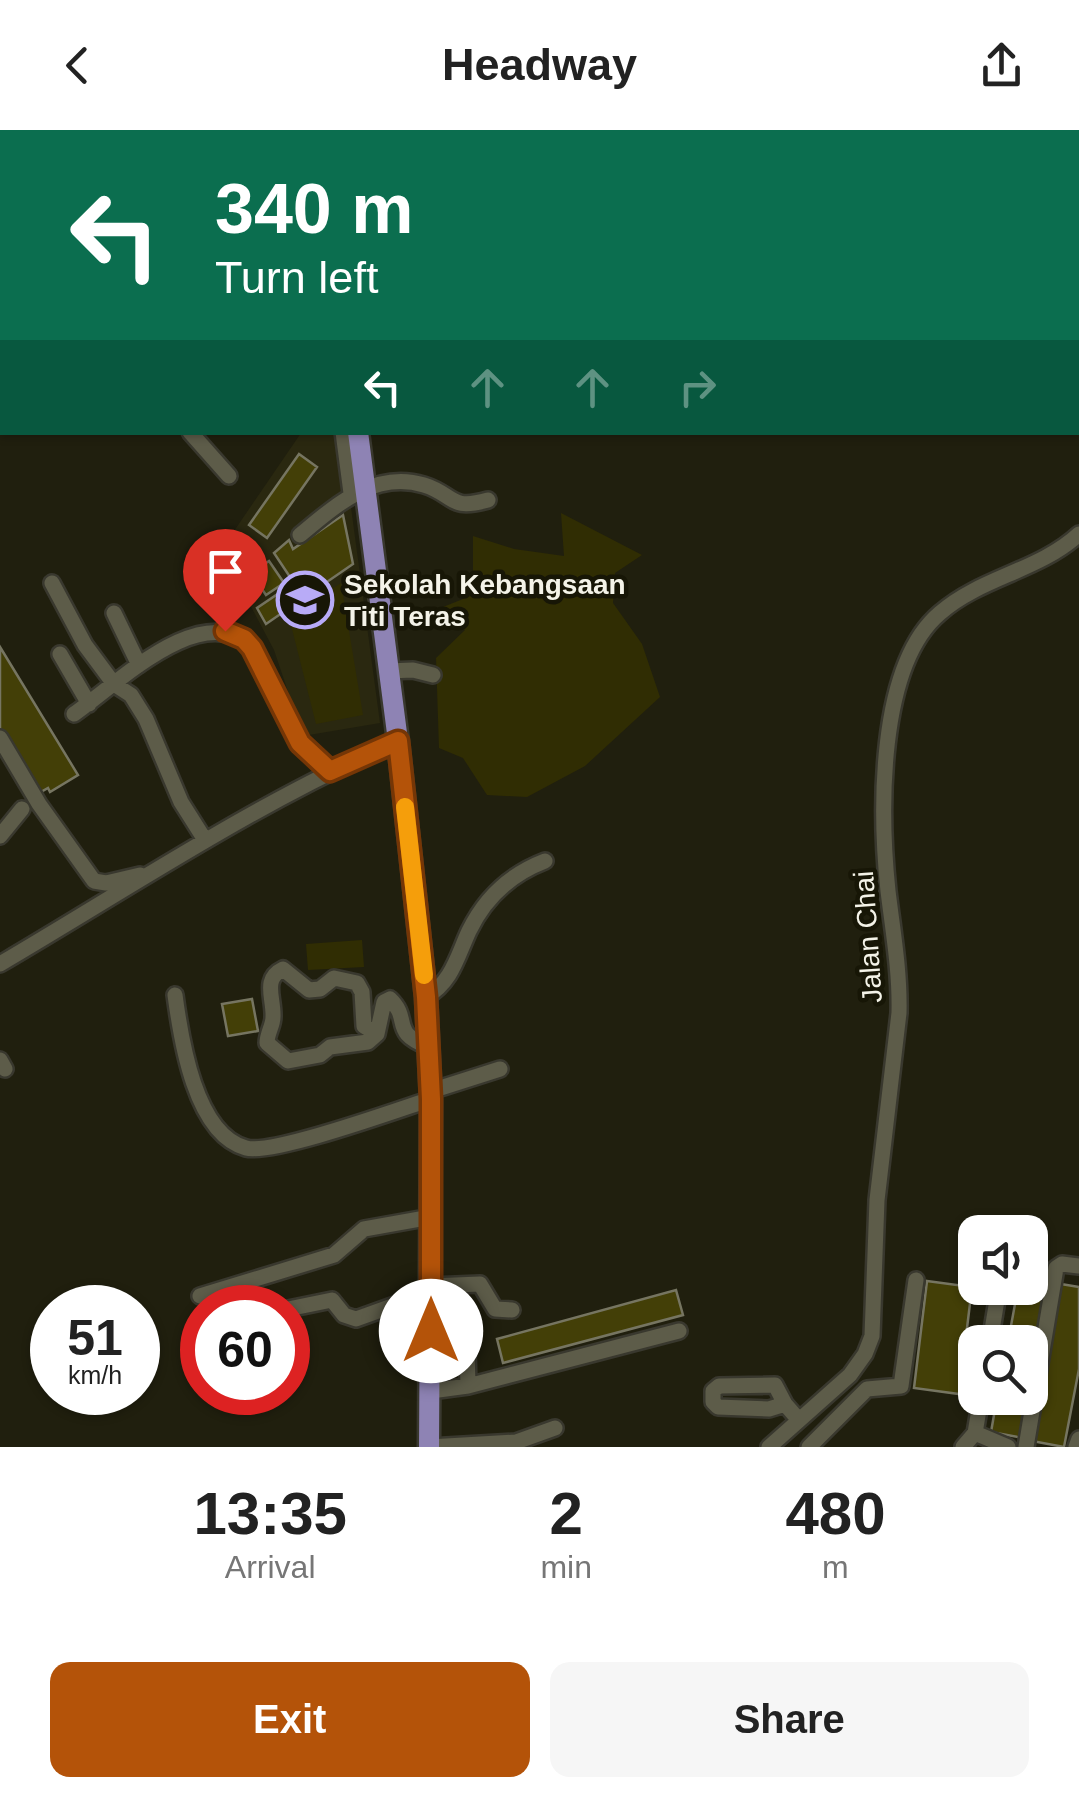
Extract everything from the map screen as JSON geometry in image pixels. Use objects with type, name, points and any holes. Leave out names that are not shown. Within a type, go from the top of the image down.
[{"type":"main road","points":[[358,435],[358,490],[398,741],[426,997],[431,1095],[429,1447]]},
{"type":"street","points":[[193,435],[229,476]]},
{"type":"street","points":[[344,435],[358,490]]},
{"type":"street","points":[[300,535],[358,490],[394,483],[422,484],[466,506],[488,500]]},
{"type":"street","name":"Jalan Chai","points":[[768,1447],[858,1366],[872,1336],[877,1200],[900,982],[888,888],[885,797],[896,694],[904,662],[923,629],[946,607],[1022,566],[1053,556],[1079,534]]},
{"type":"street","points":[[52,582],[85,645],[114,684],[131,694],[146,719],[181,802],[205,840]]},
{"type":"street","points":[[114,612],[139,665]]},
{"type":"street","points":[[74,714],[139,665],[196,633],[225,631],[244,639],[261,664],[300,743],[330,771]]},
{"type":"street","points":[[60,654],[89,704]]},
{"type":"street","points":[[388,671],[412,670],[433,676]]},
{"type":"street","points":[[0,738],[39,804],[94,880],[106,883],[159,871]]},
{"type":"street","points":[[0,964],[205,840],[330,771],[398,741]]},
{"type":"street","points":[[1,831],[22,809]]},
{"type":"street","points":[[426,997],[445,985],[470,929],[490,900],[517,873],[544,861]]},
{"type":"street","points":[[376,1034],[364,1026],[358,984],[334,978],[320,989],[309,990],[283,969],[273,974],[270,982],[274,1022],[267,1043],[288,1061],[320,1055],[330,1047],[368,1042],[376,1034],[384,1002],[390,999],[397,1006],[410,1040],[429,1047]]},
{"type":"street","points":[[174,995],[183,1044],[198,1092],[212,1122],[234,1144],[265,1150],[500,1069]]},
{"type":"street","points":[[235,1285],[334,1254],[364,1229],[430,1216]]},
{"type":"street","points":[[1026,1447],[1056,1268],[1062,1264],[1079,1266]]},
{"type":"street","points":[[809,1447],[867,1389],[901,1386],[916,1280]]},
{"type":"street","points":[[310,1304],[329,1299],[344,1315],[356,1319],[431,1289],[480,1284],[495,1309],[512,1310]]},
{"type":"street","points":[[430,1392],[468,1386],[679,1331]]},
{"type":"street","points":[[467,1349],[468,1386]]},
{"type":"street","points":[[785,1404],[798,1418]]},
{"type":"street","points":[[963,1447],[975,1432],[978,1415]]},
{"type":"street","points":[[429,1447],[516,1442],[555,1428]]},
{"type":"street","points":[[975,1432],[1008,1447]]},
{"type":"street","points":[[1076,1447],[1079,1439]]},
{"type":"shaded area","name":"Sekolah Kebangsaan Titi Teras","points":[[300,435],[341,435],[380,723],[303,736],[274,650],[221,550]]},
{"type":"shaded area","points":[[561,513],[642,555],[615,573],[613,603],[642,644],[660,697],[585,766],[527,797],[487,795],[463,758],[439,748],[436,658],[465,630],[443,607],[473,595],[473,536],[514,549],[564,556]]},
{"type":"shaded area","points":[[341,583],[363,715],[316,724],[289,617]]},
{"type":"shaded area","points":[[362,940],[364,967],[308,970],[306,944]]},
{"type":"building","name":"Sekolah Kebangsaan Titi Teras","points":[[299,454],[317,467],[267,538],[249,525]]},
{"type":"building","name":"Sekolah Kebangsaan Titi Teras","points":[[343,515],[353,564],[266,624],[257,608],[294,583],[274,553],[289,540],[293,549]]},
{"type":"building","points":[[242,538],[258,563],[240,573],[232,560],[236,555],[230,545]]},
{"type":"building","name":"Sekolah Kebangsaan Titi Teras","points":[[269,561],[284,583],[266,595],[251,573]]},
{"type":"building","points":[[0,647],[78,775],[50,792],[48,788],[39,793],[0,729]]},
{"type":"building","points":[[252,999],[258,1031],[228,1036],[222,1004]]},
{"type":"building","points":[[1048,1280],[1053,1281],[1045,1325],[1011,1325],[1015,1305],[1048,1305]]},
{"type":"building","points":[[927,1281],[958,1285],[958,1305],[970,1305],[967,1325],[958,1325],[958,1394],[914,1388]]},
{"type":"building","points":[[1061,1284],[1079,1287],[1079,1369],[1064,1447],[1032,1441],[1037,1415],[1048,1415],[1048,1354]]},
{"type":"building","points":[[676,1290],[683,1315],[503,1363],[497,1339]]},
{"type":"building","points":[[994,1415],[1027,1415],[1023,1438],[991,1432]]},
{"type":"slow traffic","points":[[405,807],[424,975]]},
{"type":"place","name":"Sekolah Kebangsaan Titi Teras","points":[[305,600]]},
{"type":"route","points":[[225,631],[244,639],[252,648],[300,743],[330,771],[398,741],[426,997],[431,1099],[431,1331]]}]
